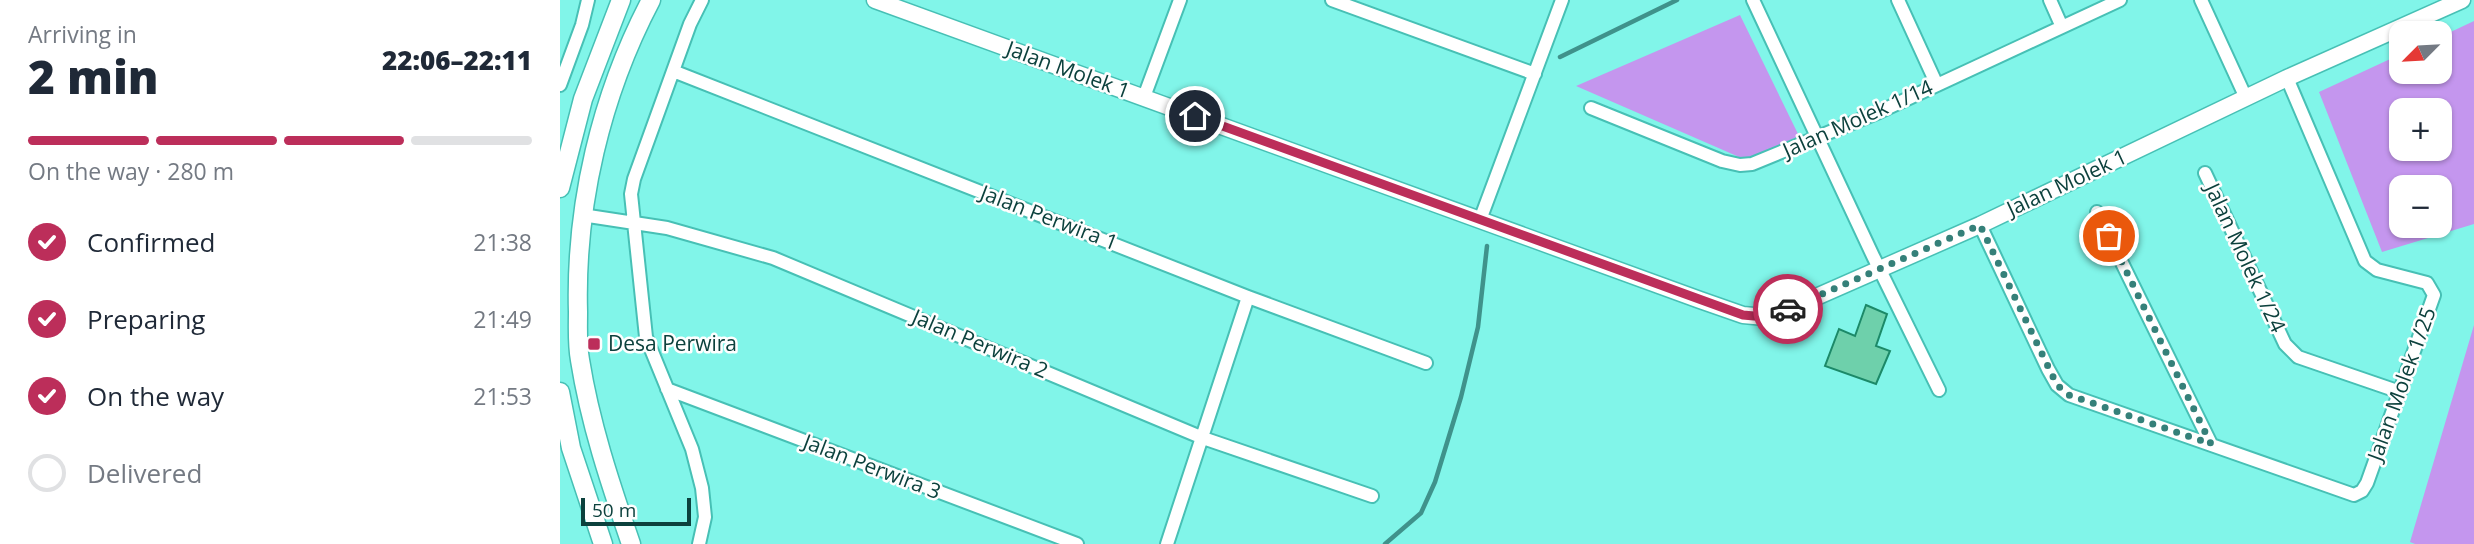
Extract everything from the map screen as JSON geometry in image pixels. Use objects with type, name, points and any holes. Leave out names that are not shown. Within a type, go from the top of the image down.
[{"type":"main road","points":[[560,188],[583,99],[621,0]]},
{"type":"main road","points":[[631,544],[599,450],[579,358],[577,276],[585,192],[611,96],[651,0]]},
{"type":"main road","points":[[560,392],[571,447],[603,544]]},
{"type":"street","points":[[560,85],[582,25],[588,0]]},
{"type":"street","points":[[699,544],[705,517],[702,488],[692,449],[646,337],[631,194],[634,178],[690,24],[702,0]]},
{"type":"street","name":"Jalan Molek 1","points":[[875,0],[1743,315],[1765,317],[1879,271],[2287,78],[2462,0]]},
{"type":"street","points":[[1144,97],[1181,0]]},
{"type":"street","points":[[1332,0],[1535,74]]},
{"type":"street","points":[[1480,220],[1563,0]]},
{"type":"street","points":[[1753,0],[1879,271],[1939,390]]},
{"type":"street","points":[[1898,0],[1937,85]]},
{"type":"street","points":[[2050,0],[2062,27]]},
{"type":"street","name":"Jalan Molek 1/14","points":[[1591,108],[1722,161],[1740,165],[1752,164],[1818,139],[2120,0]]},
{"type":"street","points":[[2201,0],[2246,98]]},
{"type":"street","name":"Jalan Perwira 1","points":[[673,71],[1426,363]]},
{"type":"street","name":"Jalan Molek 1/25","points":[[2211,444],[2354,495],[2362,491],[2434,295],[2427,283],[2377,270],[2365,261],[2287,78]]},
{"type":"street","name":"Jalan Molek 1/24","points":[[2205,173],[2285,344],[2298,357],[2400,392]]},
{"type":"street","points":[[2098,212],[2211,444]]},
{"type":"street","name":"Jalan Perwira 2","points":[[582,215],[667,228],[772,258],[1203,438],[1372,496]]},
{"type":"street","points":[[1980,225],[2057,385],[2069,395],[2211,444]]},
{"type":"street","points":[[1167,544],[1248,296]]},
{"type":"street","name":"Jalan Perwira 3","points":[[667,389],[1077,544]]},
{"type":"shaded area","points":[[1740,15],[1799,136],[1746,160],[1576,86]]},
{"type":"shaded area","points":[[2474,21],[2474,224],[2452,231],[2452,175],[2389,175],[2389,238],[2428,238],[2382,252],[2319,92],[2389,60],[2389,84],[2452,84],[2452,31]]},
{"type":"shaded area","points":[[2474,325],[2474,544],[2415,544],[2410,542]]},
{"type":"building","points":[[1866,305],[1887,314],[1876,346],[1890,351],[1876,384],[1825,366],[1839,329],[1855,336]]},
{"type":"waterway","points":[[1560,57],[1677,0]]},
{"type":"waterway","points":[[1385,544],[1421,513],[1435,482],[1461,397],[1478,327],[1487,246]]},
{"type":"way so far","points":[[1788,309],[1980,225],[2057,385],[2069,395],[2211,444],[2109,236]]},
{"type":"place","name":"Desa Perwira","points":[[594,344]]},
{"type":"route","points":[[1195,116],[1743,315],[1765,317],[1788,309]]}]
